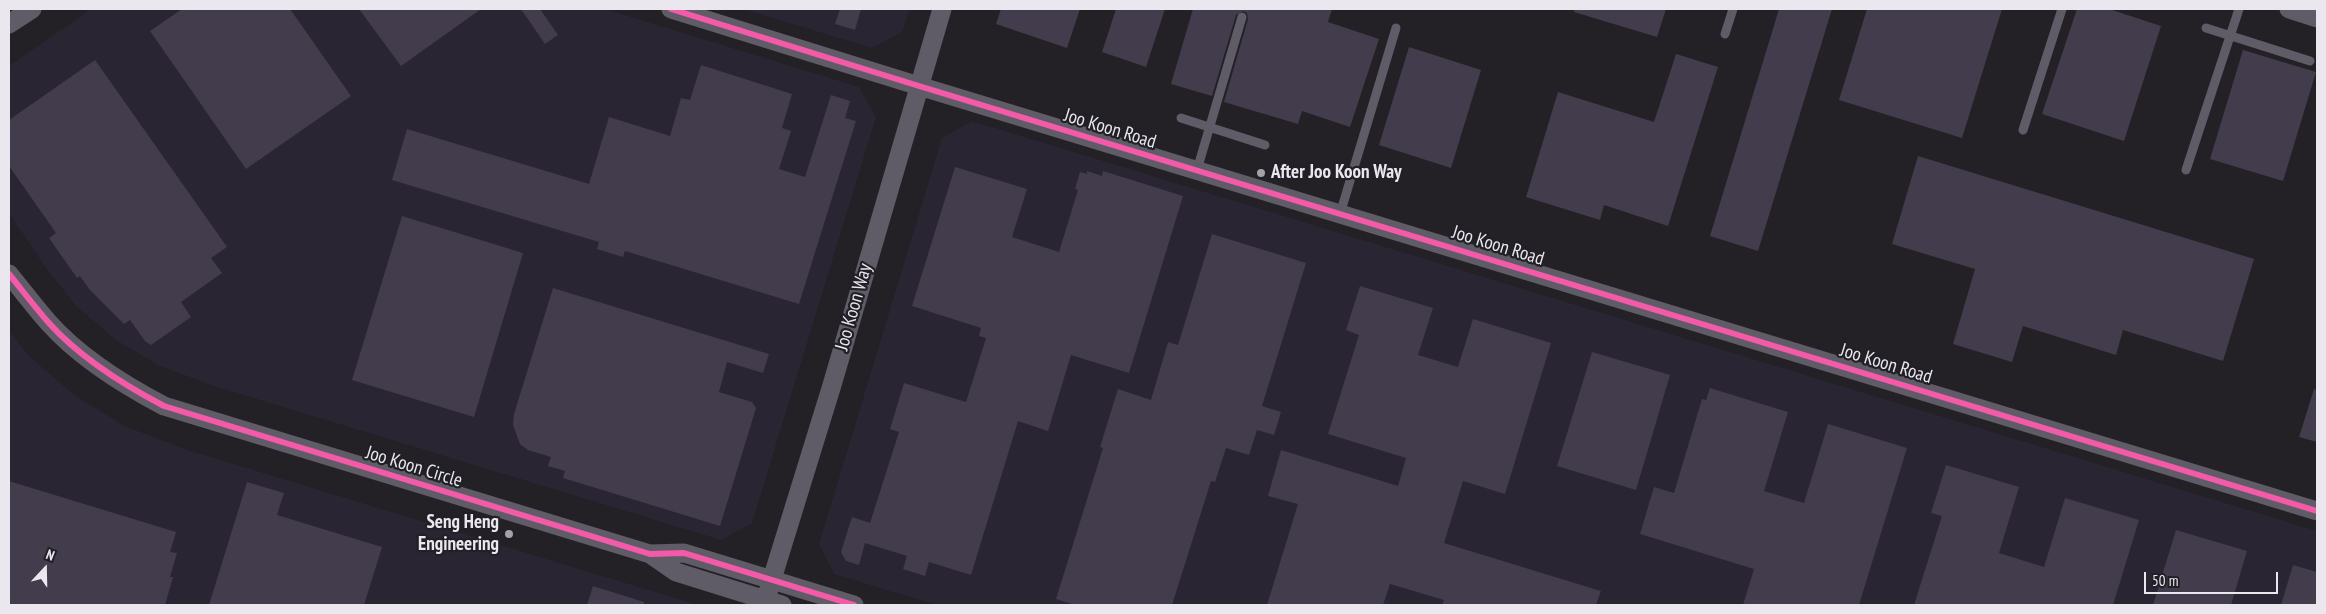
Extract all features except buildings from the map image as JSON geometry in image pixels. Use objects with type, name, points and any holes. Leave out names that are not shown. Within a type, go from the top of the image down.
[{"type":"street","points":[[9,24],[32,9]]},
{"type":"street","name":"Joo Koon Road","points":[[670,9],[2317,511]]},
{"type":"street","name":"Joo Koon Way","points":[[771,604],[772,580],[942,9]]},
{"type":"street","points":[[2289,9],[2317,18]]},
{"type":"street","name":"Joo Koon Circle","points":[[9,274],[49,323],[89,359],[132,390],[164,406],[650,554],[676,572],[771,604]]},
{"type":"street","name":"Joo Koon Circle","points":[[650,554],[684,553],[854,605]]},
{"type":"lane","points":[[1725,34],[1733,9]]},
{"type":"lane","points":[[2023,130],[2062,9]]},
{"type":"lane","points":[[2186,170],[2239,9]]},
{"type":"lane","points":[[1196,170],[1242,17]]},
{"type":"lane","points":[[1340,214],[1396,28]]},
{"type":"lane","points":[[2206,28],[2310,61]]},
{"type":"lane","points":[[1181,118],[1265,145]]},
{"type":"shaded area","points":[[91,9],[605,9],[859,87],[876,117],[752,523],[721,540],[211,385],[158,365],[116,340],[77,307],[46,268],[9,213],[9,66]]},
{"type":"shaded area","points":[[743,9],[910,9],[902,32],[872,48]]},
{"type":"shaded area","points":[[972,121],[2317,531],[2317,605],[936,605],[834,574],[819,544],[942,138]]},
{"type":"shaded area","points":[[9,331],[28,355],[75,396],[125,426],[184,449],[698,605],[9,605]]},
{"type":"cycle path","points":[[671,9],[2317,511]]},
{"type":"cycle path","points":[[9,274],[48,322],[73,347],[117,379],[164,406],[650,554],[684,553],[854,605]]},
{"type":"place","name":"After Joo Koon Way","points":[[1261,173]]},
{"type":"place","name":"Seng Heng Engineering","points":[[509,534]]}]
